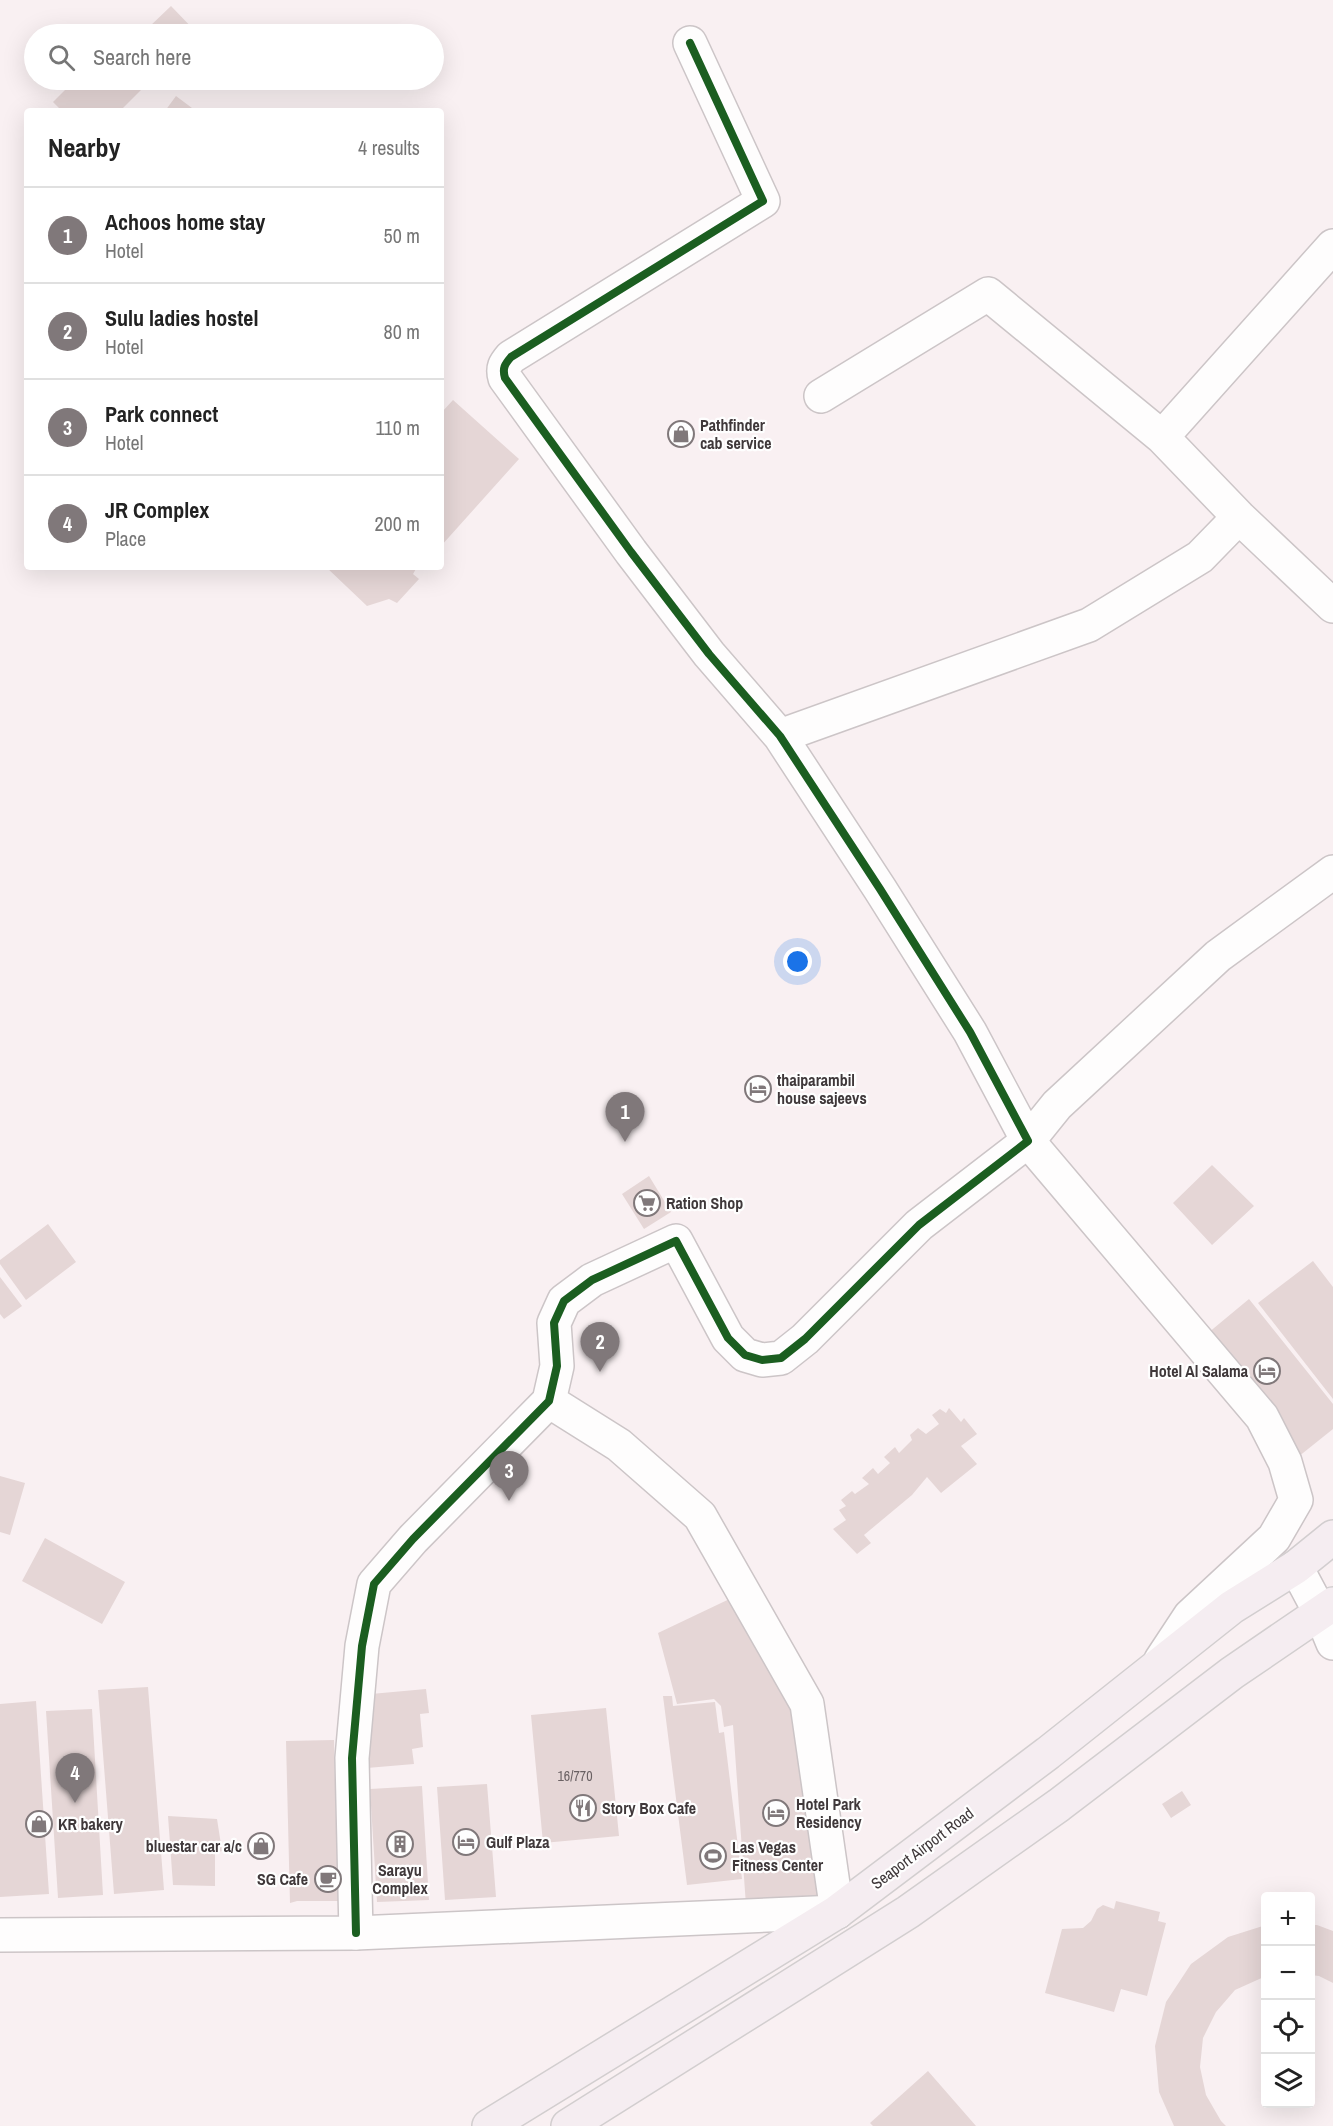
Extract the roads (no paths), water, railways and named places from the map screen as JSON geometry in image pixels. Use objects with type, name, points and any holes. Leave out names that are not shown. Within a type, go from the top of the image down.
[{"type":"main road","name":"Seaport Airport Road","points":[[489,2126],[837,1912],[1048,1753],[1232,1607],[1296,1567],[1333,1537]]},
{"type":"main road","points":[[568,2126],[908,1912],[1059,1804],[1232,1673],[1327,1609]]},
{"type":"street","points":[[690,43],[764,201],[511,357],[504,365],[503,371],[508,384],[631,552],[709,654],[780,736],[970,1032],[1028,1141],[1262,1418],[1285,1462],[1296,1500],[1274,1538],[1190,1616],[1156,1667]]},
{"type":"street","points":[[1162,437],[1333,246]]},
{"type":"street","points":[[821,396],[988,294],[1162,437],[1239,517],[1333,606]]},
{"type":"street","points":[[780,736],[1089,625],[1200,556],[1239,517]]},
{"type":"street","points":[[356,1933],[352,1758],[362,1646],[374,1584],[413,1539],[549,1401],[557,1366],[554,1323],[564,1301],[592,1280],[676,1241],[728,1338],[745,1355],[762,1360],[781,1358],[805,1340],[919,1225],[1028,1141],[1057,1105],[1218,956],[1333,872]]},
{"type":"street","points":[[0,1935],[356,1933],[837,1912],[807,1704],[700,1516],[619,1445],[549,1401]]},
{"type":"street","points":[[1296,1567],[1327,1609],[1333,1643]]},
{"type":"place","name":"Pathfinder cab service","points":[[681,434]]},
{"type":"place","name":"thaiparambil house sajeevs","points":[[758,1089]]},
{"type":"place","name":"Achoos home stay","points":[[625,1142]]},
{"type":"place","name":"Ration Shop","points":[[647,1203]]},
{"type":"place","name":"Hotel Al Salama","points":[[1267,1371]]},
{"type":"place","name":"Sulu ladies hostel","points":[[600,1372]]},
{"type":"place","name":"Park connect","points":[[509,1501]]},
{"type":"place","name":"JR Complex","points":[[75,1803]]},
{"type":"place","name":"Story Box Cafe","points":[[583,1808]]},
{"type":"place","name":"Hotel Park Residency","points":[[776,1813]]},
{"type":"place","name":"KR bakery","points":[[39,1824]]},
{"type":"place","name":"Gulf Plaza","points":[[466,1842]]},
{"type":"place","name":"Sarayu Complex","points":[[400,1844]]},
{"type":"place","name":"bluestar car a/c","points":[[261,1846]]},
{"type":"place","name":"Las Vegas Fitness Center","points":[[713,1856]]},
{"type":"place","name":"SG Cafe","points":[[328,1879]]}]
